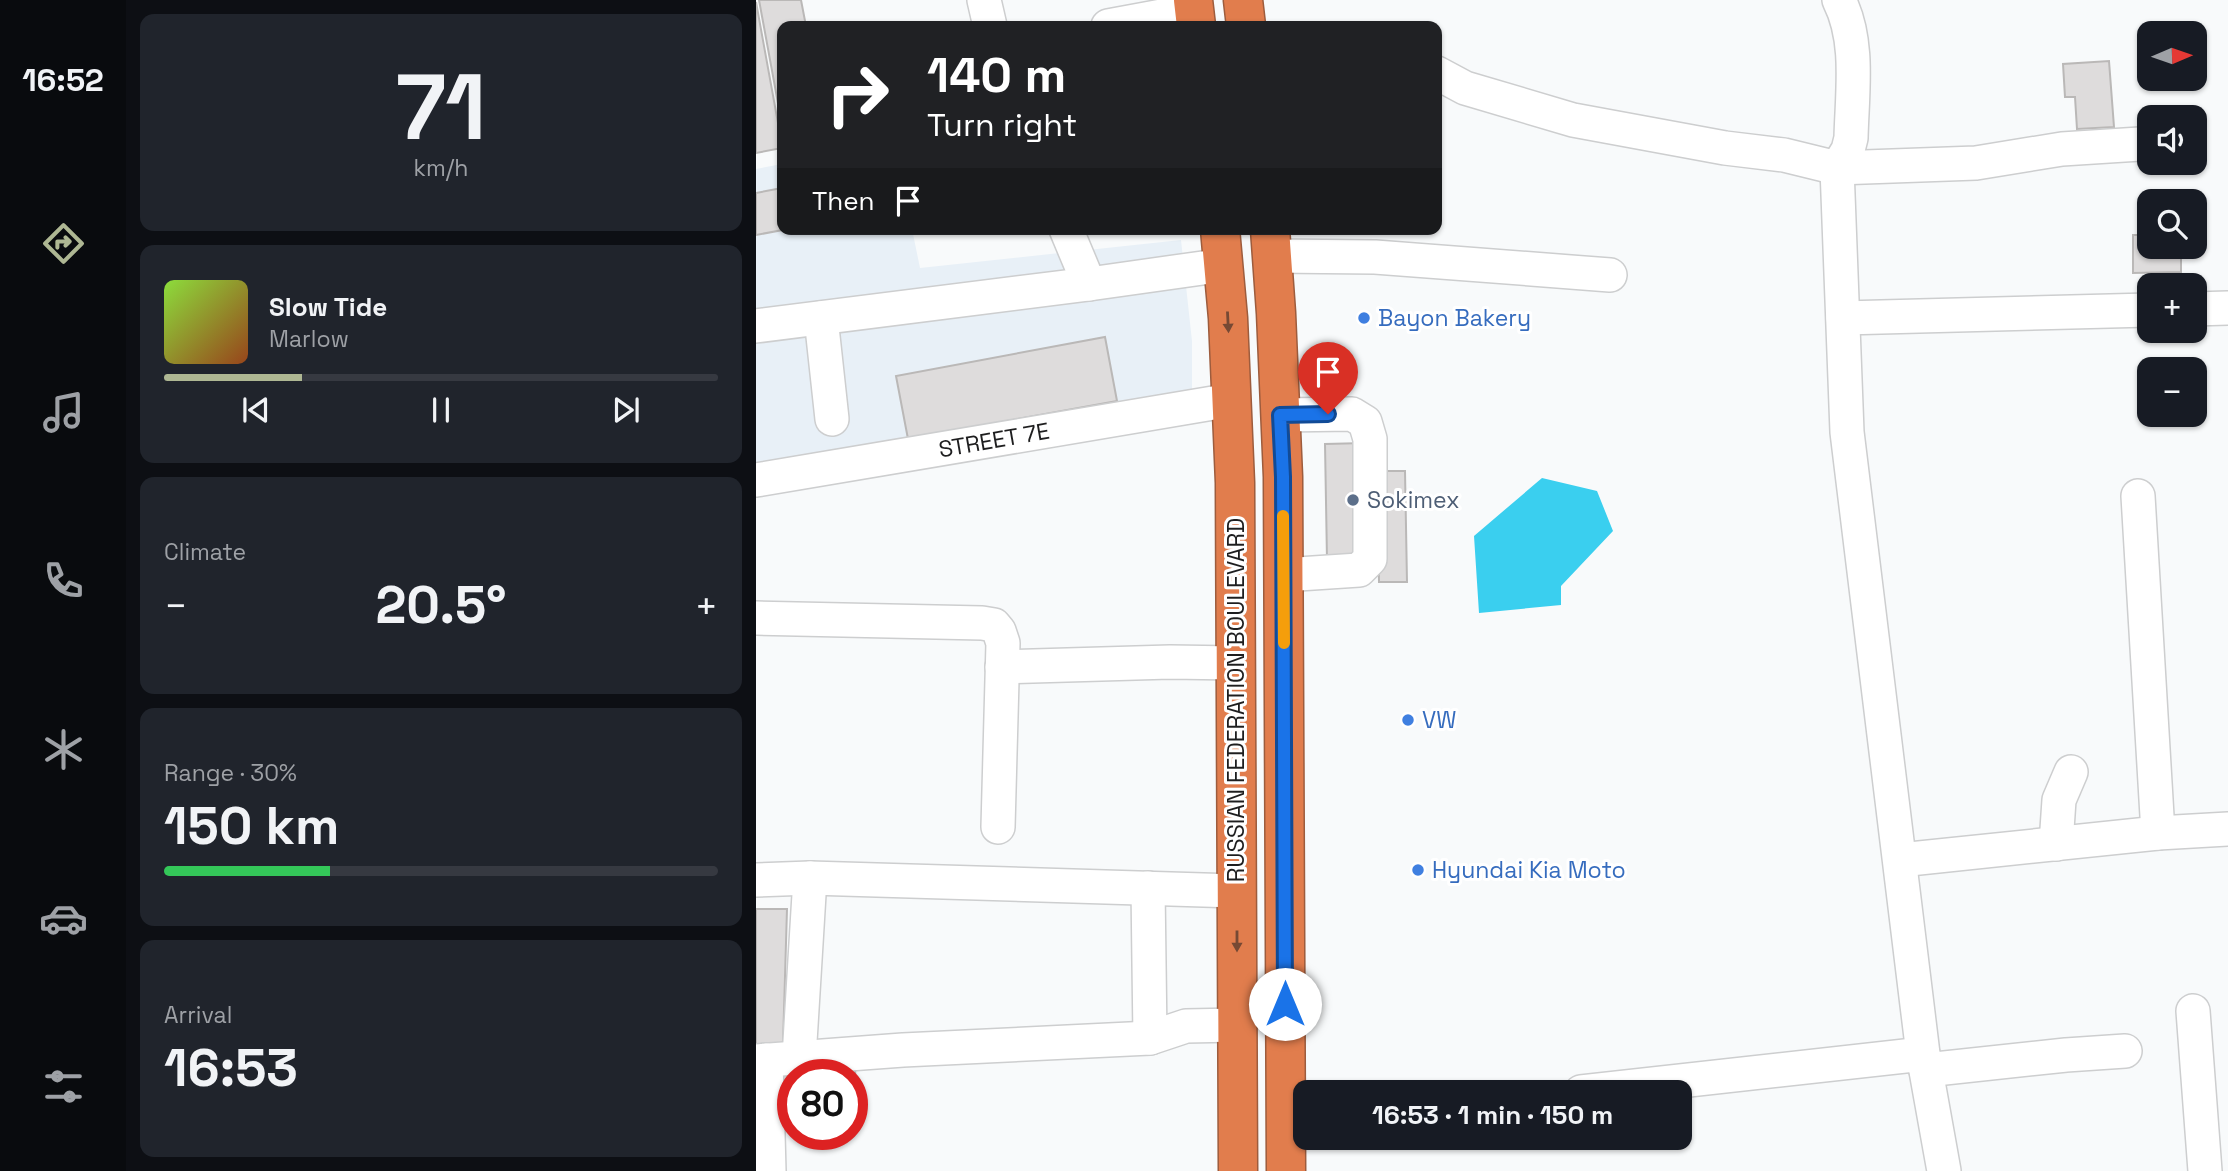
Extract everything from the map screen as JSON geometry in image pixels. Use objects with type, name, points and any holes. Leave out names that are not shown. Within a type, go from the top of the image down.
[{"type":"highway","points":[[1243,0],[1245,21]]},
{"type":"highway","name":"RUSSIAN FEDERATION BOULEVARD","points":[[1271,243],[1280,415],[1285,892],[1294,1080]]},
{"type":"highway","name":"RUSSIAN FEDERATION BOULEVARD","points":[[1222,247],[1235,482],[1238,1171]]},
{"type":"highway","points":[[1236,891],[1285,892]]},
{"type":"highway","name":"RUSSIAN FEDERATION BOULEVARD","points":[[1286,1171],[1293,1131]]},
{"type":"street","points":[[984,0],[988,21]]},
{"type":"street","points":[[1839,0],[1847,15],[1852,42],[1852,138],[1837,168],[1847,432],[1925,1062],[1944,1171]]},
{"type":"street","points":[[1139,21],[1194,12]]},
{"type":"street","points":[[1442,76],[1465,88],[1573,120],[1725,148],[1784,155],[1837,168],[1976,163],[2062,149],[2137,144]]},
{"type":"street","points":[[1069,235],[1089,284]]},
{"type":"street","points":[[1271,243],[1376,257],[1610,275]]},
{"type":"street","points":[[756,326],[1089,284],[1222,247]]},
{"type":"street","points":[[2207,309],[2228,308]]},
{"type":"street","points":[[1843,318],[2137,310]]},
{"type":"street","points":[[821,317],[832,419]]},
{"type":"street","name":"STREET 7E","points":[[756,480],[1231,400]]},
{"type":"street","points":[[1280,415],[1352,414],[1365,422],[1370,439],[1370,559],[1359,570],[1283,575]]},
{"type":"street","points":[[2138,496],[2158,833]]},
{"type":"street","points":[[756,618],[994,625],[1003,643],[998,827]]},
{"type":"street","points":[[1002,667],[1170,662],[1236,663]]},
{"type":"street","points":[[2056,844],[2059,800],[2071,772]]},
{"type":"street","points":[[1900,860],[2158,833],[2228,829]]},
{"type":"street","points":[[756,880],[810,878],[1236,891]]},
{"type":"street","points":[[799,1058],[810,878]]},
{"type":"street","points":[[1148,888],[1150,1038]]},
{"type":"street","points":[[2193,1011],[2205,1171]]},
{"type":"street","points":[[769,1171],[761,1061],[904,1050],[1150,1038],[1186,1026],[1237,1025]]},
{"type":"street","points":[[1692,1082],[1925,1062],[2125,1051]]},
{"type":"shaded area","points":[[777,165],[777,235],[913,235],[920,268],[1181,240],[1192,341],[1192,401],[756,467],[756,169]]},
{"type":"water","points":[[1542,478],[1597,491],[1613,531],[1561,586],[1561,605],[1479,613],[1474,536]]},
{"type":"building","points":[[759,0],[801,0],[805,21],[777,21],[777,98]]},
{"type":"building","points":[[756,2],[777,118],[777,149],[756,153]]},
{"type":"building","points":[[2109,61],[2114,127],[2077,129],[2075,97],[2065,97],[2063,64]]},
{"type":"building","points":[[777,189],[777,231],[756,235],[756,193]]},
{"type":"building","points":[[2133,235],[2137,235],[2137,259],[2181,259],[2181,272],[2133,273]]},
{"type":"building","points":[[1105,337],[1117,401],[908,439],[896,376]]},
{"type":"building","points":[[1365,443],[1368,559],[1327,560],[1325,444]]},
{"type":"building","points":[[1377,471],[1405,471],[1407,582],[1379,582]]},
{"type":"building","points":[[756,909],[787,909],[783,1044],[756,1044]]},
{"type":"building","points":[[767,1071],[777,1071],[777,1112]]},
{"type":"slow traffic","points":[[1283,516],[1284,643]]},
{"type":"place","name":"Bayon Bakery","points":[[1364,318]]},
{"type":"place","name":"Sokimex","points":[[1353,500]]},
{"type":"place","name":"VW","points":[[1408,720]]},
{"type":"place","name":"Hyundai Kia Moto","points":[[1418,870]]},
{"type":"route","points":[[1285,1004],[1283,477],[1280,415],[1328,414]]}]
